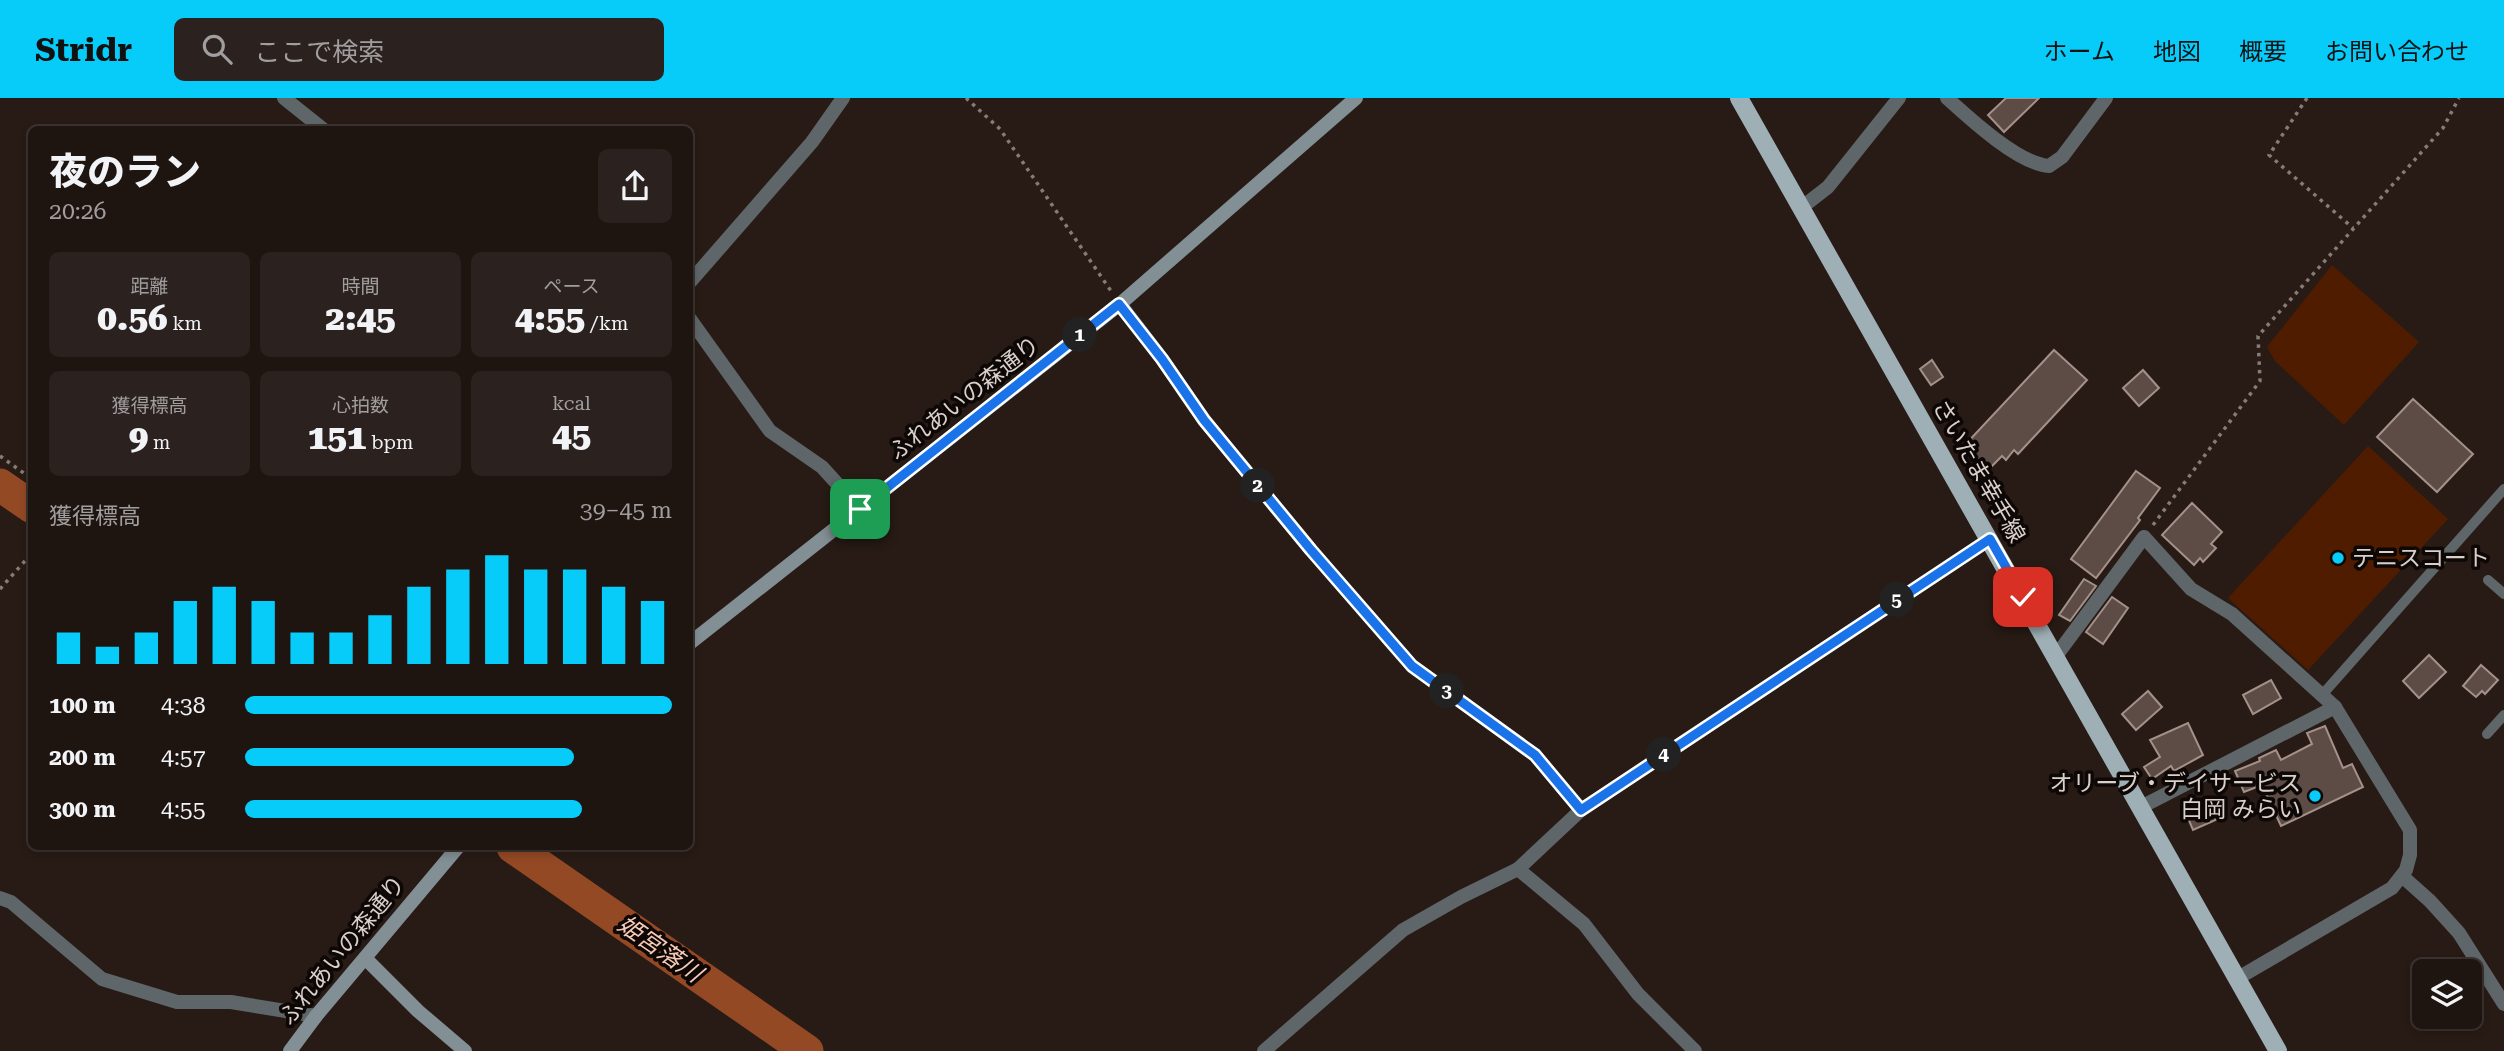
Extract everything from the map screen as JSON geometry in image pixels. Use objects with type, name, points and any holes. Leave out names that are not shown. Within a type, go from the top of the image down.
[{"type":"main road","name":"さいたま幸手線","points":[[1739,98],[2278,1051]]},
{"type":"street","points":[[284,98],[319,126]]},
{"type":"street","points":[[693,279],[812,142],[843,98]]},
{"type":"street","name":"ふれあいの森通り","points":[[693,641],[1119,304],[1356,98]]},
{"type":"street","points":[[1801,208],[1828,187],[1899,98]]},
{"type":"street","points":[[1947,98],[1975,124],[2035,165],[2049,166],[2062,157],[2106,98]]},
{"type":"street","points":[[1119,304],[1162,359],[1204,420],[1311,550],[1412,666],[1535,755],[1581,810]]},
{"type":"street","points":[[693,323],[770,431],[821,467],[860,509]]},
{"type":"street","points":[[2056,656],[2144,537],[2191,589],[2232,614],[2335,707],[2410,830],[2410,855],[2406,870],[2392,888],[2238,978]]},
{"type":"street","points":[[1264,1051],[1403,930],[1518,869],[1581,810],[1990,539]]},
{"type":"street","points":[[2141,807],[2335,707]]},
{"type":"street","name":"ふれあいの森通り","points":[[290,1051],[316,1016],[455,850]]},
{"type":"street","points":[[1518,869],[1584,924],[1638,994],[1695,1051]]},
{"type":"street","points":[[2402,876],[2430,901],[2459,933],[2504,1004]]},
{"type":"street","points":[[0,898],[11,902],[102,979],[177,1002],[231,1002],[316,1016]]},
{"type":"street","points":[[366,959],[418,1011],[465,1051]]},
{"type":"lane","points":[[2322,695],[2504,489]]},
{"type":"lane","points":[[2488,580],[2504,594]]},
{"type":"lane","points":[[2487,734],[2504,715]]},
{"type":"path","points":[[966,98],[1000,129],[1119,304]]},
{"type":"path","points":[[2307,98],[2269,155],[2353,228]]},
{"type":"path","points":[[2144,537],[2260,381],[2258,337],[2443,128],[2459,98]]},
{"type":"path","points":[[0,456],[28,476]]},
{"type":"path","points":[[0,589],[28,558]]},
{"type":"shaded area","points":[[2332,265],[2419,342],[2344,425],[2275,361],[2267,347]]},
{"type":"shaded area","name":"テニスコート","points":[[2368,446],[2448,519],[2308,670],[2228,598]]},
{"type":"building","points":[[2006,98],[2039,98],[2004,132],[1988,115]]},
{"type":"building","points":[[2054,350],[2087,380],[2018,454],[2014,450],[2006,460],[2002,456],[1989,469],[1964,446]]},
{"type":"building","points":[[1932,360],[1943,377],[1931,385],[1920,369]]},
{"type":"building","points":[[2143,370],[2159,388],[2139,406],[2123,388]]},
{"type":"building","points":[[2413,399],[2473,454],[2437,492],[2377,437]]},
{"type":"building","points":[[2136,471],[2160,488],[2138,518],[2140,520],[2096,578],[2071,559]]},
{"type":"building","points":[[2192,503],[2222,532],[2211,544],[2216,548],[2203,562],[2200,558],[2194,565],[2162,535]]},
{"type":"building","points":[[2084,579],[2096,586],[2070,621],[2059,615]]},
{"type":"building","points":[[2112,597],[2128,608],[2103,644],[2086,632]]},
{"type":"building","points":[[2429,655],[2446,672],[2419,698],[2403,681]]},
{"type":"building","points":[[2481,665],[2498,680],[2485,694],[2482,691],[2476,697],[2463,686]]},
{"type":"building","points":[[2271,680],[2281,698],[2253,714],[2243,695]]},
{"type":"building","points":[[2148,691],[2162,707],[2136,730],[2122,714]]},
{"type":"building","points":[[2188,723],[2203,755],[2174,771],[2171,766],[2152,779],[2144,767],[2160,757],[2150,740]]},
{"type":"building","points":[[2325,726],[2343,768],[2352,764],[2363,787],[2281,826],[2262,785],[2244,792],[2235,771],[2260,761],[2259,758],[2276,750],[2281,760],[2312,744],[2307,733]]},
{"type":"building","points":[[2211,799],[2220,818],[2193,830],[2185,811]]},
{"type":"waterway","name":"姫宮落川","points":[[0,485],[28,504]]},
{"type":"waterway","name":"姫宮落川","points":[[517,850],[807,1051]]},
{"type":"place","name":"テニスコート","points":[[2338,558]]},
{"type":"place","name":"オリーブ・デイサービス 白岡 みらい","points":[[2315,796]]},
{"type":"route","points":[[860,509],[1119,304],[1162,359],[1204,420],[1311,550],[1412,666],[1535,755],[1581,810],[1990,539],[2023,597]]}]
